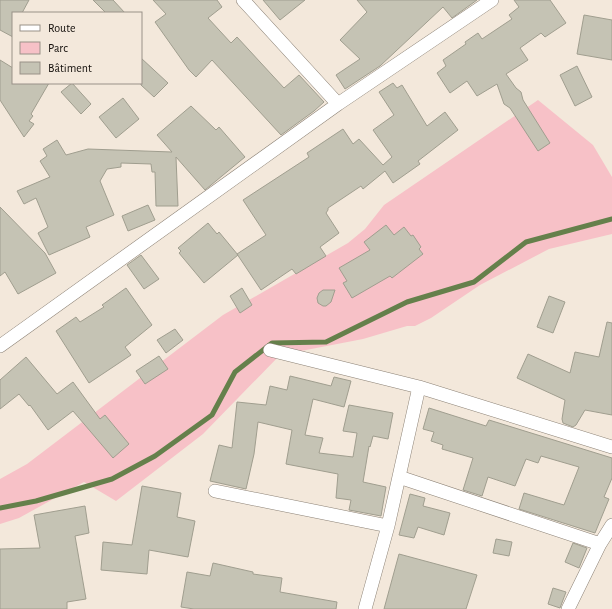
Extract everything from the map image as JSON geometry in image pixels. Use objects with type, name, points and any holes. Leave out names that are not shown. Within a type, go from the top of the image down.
[{"type":"street","points":[[243,0],[338,104]]},
{"type":"street","points":[[0,346],[338,104],[492,0]]},
{"type":"street","points":[[270,350],[419,388],[612,446]]},
{"type":"street","points":[[365,609],[388,526],[419,388]]},
{"type":"street","points":[[399,477],[600,544]]},
{"type":"street","points":[[214,491],[388,526]]},
{"type":"street","points":[[568,609],[600,544],[612,525]]},
{"type":"green space","points":[[538,100],[593,145],[612,177],[612,234],[549,249],[480,285],[431,318],[415,326],[407,326],[363,339],[280,355],[203,434],[116,501],[84,482],[19,518],[0,524],[0,479],[27,464],[223,315],[348,243],[365,229],[384,205]]},
{"type":"building","points":[[0,0],[29,0],[23,12],[12,12],[12,36],[0,30]]},
{"type":"building","points":[[93,0],[113,0],[124,12],[105,12]]},
{"type":"building","points":[[153,0],[217,0],[222,7],[208,18],[231,43],[237,37],[284,88],[299,75],[324,102],[281,135],[212,60],[196,77],[189,70],[155,22],[166,14]]},
{"type":"building","points":[[263,0],[305,0],[280,20]]},
{"type":"building","points":[[357,0],[477,0],[452,18],[443,7],[380,66],[345,89],[336,75],[360,59],[340,40],[367,12]]},
{"type":"building","points":[[514,0],[550,0],[566,23],[545,37],[541,33],[520,48],[528,60],[506,74],[516,88],[521,92],[523,100],[550,143],[538,151],[510,108],[504,104],[497,84],[477,96],[467,81],[450,93],[437,73],[446,66],[443,60],[466,44],[465,42],[478,33],[482,39],[512,19],[509,15],[519,7]]},
{"type":"building","points":[[584,15],[612,20],[612,60],[577,54]]},
{"type":"building","points":[[142,59],[168,83],[154,97],[141,85]]},
{"type":"building","points":[[0,60],[12,67],[12,84],[48,84],[31,114],[33,116],[29,121],[34,124],[24,137],[0,100]]},
{"type":"building","points":[[577,66],[592,97],[575,106],[560,75]]},
{"type":"building","points":[[393,83],[397,88],[402,85],[427,126],[445,112],[458,130],[418,161],[420,164],[393,183],[385,171],[363,189],[361,186],[328,208],[326,213],[339,233],[320,247],[326,256],[296,274],[292,269],[261,290],[237,254],[266,235],[243,200],[309,157],[307,153],[343,129],[353,144],[359,139],[383,165],[392,157],[373,130],[394,115],[379,92]]},
{"type":"building","points":[[73,84],[91,104],[81,114],[61,92]]},
{"type":"building","points":[[123,98],[139,119],[116,138],[99,117]]},
{"type":"building","points":[[191,106],[216,130],[219,127],[245,157],[205,190],[176,157],[178,206],[156,206],[155,172],[152,172],[151,164],[121,163],[121,167],[107,169],[100,181],[114,215],[86,227],[90,237],[49,255],[38,233],[48,227],[36,198],[24,204],[17,191],[50,177],[40,161],[47,156],[43,149],[57,140],[66,155],[88,149],[172,152],[157,135]]},
{"type":"building","points":[[148,205],[155,220],[128,231],[122,216]]},
{"type":"building","points":[[0,207],[45,253],[56,273],[18,294],[5,272],[0,276]]},
{"type":"building","points":[[208,223],[217,234],[219,232],[238,255],[204,283],[179,253],[181,251],[178,248]]},
{"type":"building","points":[[386,225],[394,235],[404,227],[411,236],[413,235],[421,247],[419,249],[423,254],[392,278],[390,276],[352,298],[343,283],[347,281],[339,268],[370,250],[364,242]]},
{"type":"building","points":[[141,255],[159,279],[144,289],[127,265]]},
{"type":"building","points":[[126,288],[152,325],[125,347],[131,355],[89,383],[56,331],[76,317],[80,322],[104,307],[102,305]]},
{"type":"building","points":[[242,288],[252,305],[240,313],[230,296]]},
{"type":"building","points":[[323,290],[335,290],[331,302],[326,306],[318,303],[317,298],[319,293]]},
{"type":"building","points":[[549,296],[565,302],[553,333],[537,327]]},
{"type":"building","points":[[607,322],[612,323],[612,415],[585,410],[576,425],[573,427],[563,423],[562,419],[565,400],[517,378],[528,354],[570,373],[575,352],[599,357]]},
{"type":"building","points":[[175,329],[183,340],[166,353],[157,340]]},
{"type":"building","points":[[159,356],[168,369],[145,384],[136,371]]},
{"type":"building","points":[[26,357],[57,394],[73,382],[100,419],[105,415],[129,444],[113,458],[73,411],[48,430],[30,405],[29,406],[19,394],[0,409],[0,380]]},
{"type":"building","points":[[290,376],[331,386],[334,377],[351,381],[344,407],[313,399],[305,435],[323,438],[319,453],[353,457],[357,433],[343,431],[349,405],[393,413],[388,439],[373,436],[370,447],[369,446],[363,482],[386,487],[381,516],[349,510],[351,500],[336,498],[338,474],[286,464],[292,430],[258,422],[254,454],[246,489],[210,481],[219,445],[232,448],[237,402],[266,405],[270,386],[287,390]]},
{"type":"building","points":[[429,408],[486,426],[489,420],[612,458],[612,478],[604,497],[609,499],[595,533],[519,509],[524,493],[564,505],[579,467],[541,456],[538,463],[526,459],[515,486],[488,477],[482,496],[463,490],[473,458],[442,449],[443,445],[431,441],[434,432],[423,429]]},
{"type":"building","points":[[142,486],[181,493],[177,517],[195,521],[188,557],[149,550],[147,574],[101,570],[103,542],[132,545]]},
{"type":"building","points":[[410,494],[425,498],[423,506],[450,513],[444,535],[418,527],[414,538],[399,535]]},
{"type":"building","points":[[85,506],[89,533],[75,536],[86,599],[67,602],[67,609],[0,609],[0,549],[40,548],[34,515]]},
{"type":"building","points":[[496,539],[512,542],[509,556],[493,553]]},
{"type":"building","points":[[573,543],[587,548],[579,568],[565,562]]},
{"type":"building","points":[[399,554],[477,575],[466,609],[384,609]]},
{"type":"building","points":[[213,563],[253,572],[253,574],[282,578],[280,592],[337,602],[336,609],[194,609],[181,607],[187,572],[210,576]]},
{"type":"building","points":[[553,588],[566,592],[560,608],[548,604]]},
{"type":"waterway","points":[[0,508],[36,501],[112,479],[155,456],[212,415],[235,372],[272,343],[326,342],[407,302],[474,282],[526,242],[612,219]]}]
